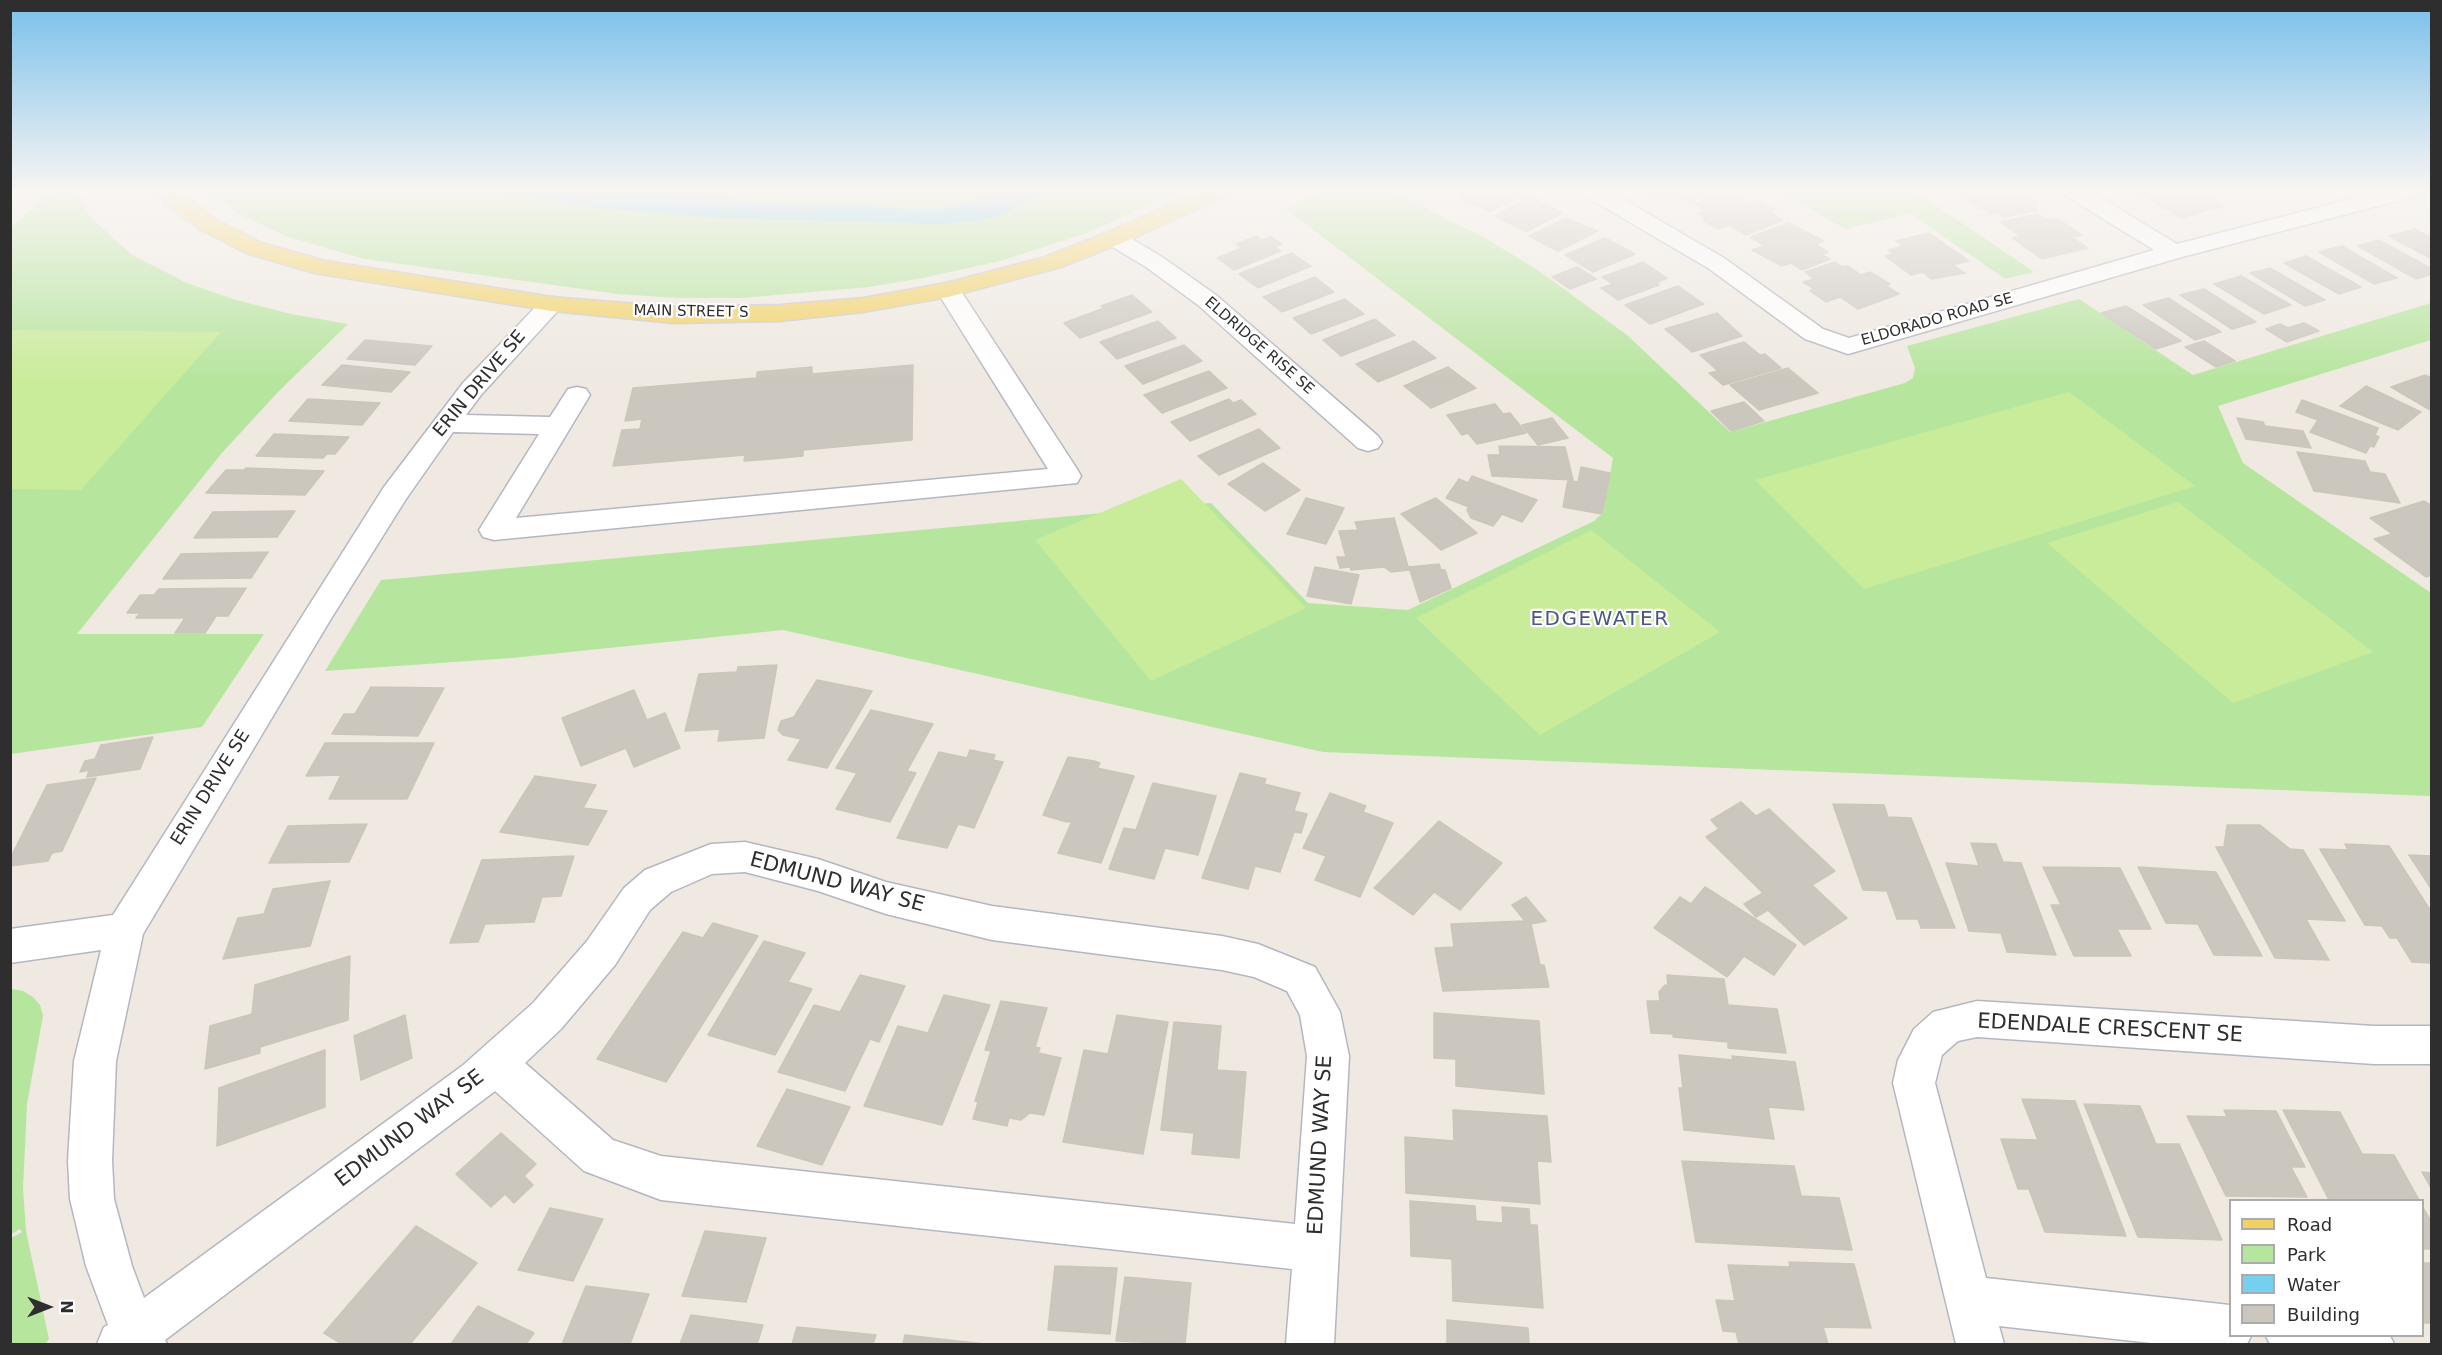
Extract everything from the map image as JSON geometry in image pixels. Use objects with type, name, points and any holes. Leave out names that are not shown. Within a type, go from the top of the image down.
[{"type":"main road","name":"MAIN STREET S","points":[[275,254],[323,268],[365,276],[552,304],[674,315],[780,313],[863,305],[948,290],[1053,262],[1073,254]]},
{"type":"street","name":"ELDRIDGE RISE SE","points":[[1141,254],[1207,300],[1368,441]]},
{"type":"street","name":"ELDORADO ROAD SE","points":[[1701,254],[1814,334],[1848,346],[1872,365]]},
{"type":"street","name":"ELDORADO ROAD SE","points":[[1848,346],[2166,254]]},
{"type":"street","points":[[577,394],[494,530],[1067,476],[948,290]]},
{"type":"street","name":"ERIN DRIVE SE","points":[[133,1341],[109,1266],[92,1199],[90,1161],[95,1061],[125,930],[394,494],[445,423],[519,337],[552,304]]},
{"type":"street","points":[[445,423],[558,426]]},
{"type":"street","name":"EDMUND WAY SE","points":[[133,1341],[405,1136],[495,1064],[547,1016],[601,953],[637,899],[658,881],[711,860],[745,857],[818,875],[886,898],[992,923],[1231,955],[1258,961],[1301,979],[1320,1012],[1328,1056],[1310,1344]]},
{"type":"street","points":[[10,946],[125,930]]},
{"type":"street","name":"EDENDALE CRESCENT SE","points":[[1980,1344],[1914,1083],[1918,1060],[1928,1042],[1947,1025],[1977,1019],[2374,1045],[2432,1045]]},
{"type":"street","points":[[495,1064],[599,1156],[661,1178],[1316,1249]]},
{"type":"street","points":[[1968,1299],[2229,1329]]},
{"type":"street","points":[[2308,1337],[2370,1344]]},
{"type":"green space","points":[[10,254],[131,254],[187,283],[236,300],[291,314],[348,324],[278,392],[221,454],[77,634],[264,634],[202,727],[11,754]]},
{"type":"green space","points":[[348,254],[1021,254],[923,278],[869,287],[742,298],[676,298],[618,294],[365,259]]},
{"type":"green space","points":[[1345,254],[1512,254],[1539,271],[1627,335],[1730,432],[1905,383],[1913,378],[1915,368],[1907,346],[2079,299],[2193,375],[2431,303],[2431,340],[2218,406],[2243,463],[2431,593],[2431,796],[1323,752],[783,630],[512,658],[325,671],[381,580],[1211,503],[1308,603],[1408,610],[1594,521],[1603,513],[1613,458]]},
{"type":"green space","points":[[1969,254],[2008,254],[2034,272],[2005,279]]},
{"type":"green space","points":[[11,330],[221,332],[81,490],[11,489]]},
{"type":"green space","points":[[2069,392],[2195,486],[1864,589],[1755,480]]},
{"type":"green space","points":[[1181,479],[1306,608],[1151,681],[1035,540]]},
{"type":"green space","points":[[2178,502],[2373,652],[2233,703],[2047,543]]},
{"type":"green space","points":[[1591,530],[1720,632],[1540,735],[1416,618]]},
{"type":"green space","points":[[11,989],[23,991],[33,997],[40,1005],[43,1016],[27,1104],[23,1188],[26,1231],[49,1339],[45,1344],[11,1344],[11,1238],[22,1232],[20,1229],[11,1234]]},
{"type":"building","points":[[1226,254],[1273,254],[1234,270],[1217,258]]},
{"type":"building","points":[[1289,254],[1294,254],[1311,266],[1258,288],[1239,274]]},
{"type":"building","points":[[1567,254],[1634,254],[1593,272],[1565,255]]},
{"type":"building","points":[[1760,254],[1824,254],[1830,259],[1802,270],[1791,263],[1782,266]]},
{"type":"building","points":[[1959,254],[1969,261],[1953,265],[1965,273],[1931,279],[1923,272],[1911,275],[1885,256]]},
{"type":"building","points":[[2035,254],[2062,254],[2042,259]]},
{"type":"building","points":[[2323,254],[2356,254],[2397,278],[2374,284]]},
{"type":"building","points":[[2372,254],[2405,254],[2432,269],[2432,274],[2416,279]]},
{"type":"building","points":[[2306,256],[2361,287],[2339,294],[2284,263]]},
{"type":"building","points":[[1643,262],[1667,278],[1656,283],[1659,285],[1618,300],[1601,288],[1613,284],[1602,277]]},
{"type":"building","points":[[1835,262],[1861,275],[1870,272],[1890,284],[1886,286],[1899,294],[1858,309],[1840,297],[1826,302],[1810,291],[1814,289],[1803,282],[1814,279],[1805,272]]},
{"type":"building","points":[[1577,267],[1596,279],[1570,289],[1552,277]]},
{"type":"building","points":[[2270,268],[2325,300],[2305,306],[2250,273]]},
{"type":"building","points":[[2241,276],[2291,305],[2264,314],[2214,284]]},
{"type":"building","points":[[1315,277],[1334,292],[1282,312],[1263,297]]},
{"type":"building","points":[[1678,286],[1704,304],[1650,324],[1625,305]]},
{"type":"building","points":[[2204,289],[2256,322],[2232,329],[2180,295]]},
{"type":"building","points":[[1132,295],[1152,312],[1080,338],[1064,323],[1104,308],[1101,306]]},
{"type":"building","points":[[2168,298],[2221,332],[2195,340],[2143,305]]},
{"type":"building","points":[[1345,299],[1364,314],[1311,334],[1293,318]]},
{"type":"building","points":[[2126,306],[2181,341],[2156,349],[2101,313]]},
{"type":"building","points":[[1717,313],[1742,336],[1692,352],[1665,329]]},
{"type":"building","points":[[1375,319],[1395,335],[1341,356],[1323,340]]},
{"type":"building","points":[[1158,321],[1176,338],[1117,359],[1100,342]]},
{"type":"building","points":[[2304,323],[2319,331],[2287,342],[2266,329],[2280,324],[2288,328]]},
{"type":"building","points":[[365,340],[432,346],[415,365],[347,359]]},
{"type":"building","points":[[1414,341],[1436,358],[1378,382],[1356,364]]},
{"type":"building","points":[[2204,341],[2235,361],[2216,367],[2185,347]]},
{"type":"building","points":[[1744,342],[1760,355],[1765,354],[1781,368],[1723,385],[1709,373],[1718,371],[1700,355]]},
{"type":"building","points":[[1184,345],[1202,361],[1143,384],[1125,366]]},
{"type":"building","points":[[342,365],[410,372],[391,392],[322,385]]},
{"type":"building","points":[[913,365],[912,440],[803,450],[803,456],[771,459],[744,461],[745,455],[613,466],[622,430],[640,429],[642,419],[625,421],[633,388],[757,378],[757,372],[812,367],[812,374]]},
{"type":"building","points":[[1448,367],[1476,388],[1431,408],[1404,386]]},
{"type":"building","points":[[1788,368],[1818,393],[1759,410],[1730,385]]},
{"type":"building","points":[[1209,371],[1227,388],[1162,413],[1144,395]]},
{"type":"building","points":[[2425,375],[2432,378],[2432,411],[2391,387]]},
{"type":"building","points":[[2366,386],[2421,412],[2398,430],[2340,406]]},
{"type":"building","points":[[308,399],[380,403],[362,425],[289,421]]},
{"type":"building","points":[[1229,399],[1233,403],[1241,400],[1256,414],[1190,441],[1171,422]]},
{"type":"building","points":[[2302,400],[2378,428],[2375,435],[2379,437],[2374,447],[2370,446],[2366,453],[2310,432],[2318,420],[2296,412]]},
{"type":"building","points":[[1744,402],[1764,421],[1731,431],[1711,411]]},
{"type":"building","points":[[1495,404],[1503,414],[1510,413],[1526,433],[1477,444],[1468,433],[1462,435],[1447,415]]},
{"type":"building","points":[[1552,418],[1568,438],[1538,445],[1522,425]]},
{"type":"building","points":[[2237,418],[2263,422],[2265,426],[2303,431],[2311,448],[2246,439]]},
{"type":"building","points":[[1259,429],[1280,448],[1219,475],[1198,456]]},
{"type":"building","points":[[274,434],[349,437],[335,454],[327,454],[323,458],[256,456]]},
{"type":"building","points":[[1499,446],[1565,447],[1573,480],[1492,476],[1488,455],[1500,455]]},
{"type":"building","points":[[2297,452],[2365,461],[2370,472],[2385,474],[2400,503],[2314,491]]},
{"type":"building","points":[[1263,463],[1300,490],[1265,511],[1228,484]]},
{"type":"building","points":[[1581,467],[1610,473],[1602,514],[1563,507],[1568,480],[1578,482]]},
{"type":"building","points":[[246,468],[324,471],[305,495],[206,493],[226,470]]},
{"type":"building","points":[[1472,476],[1537,500],[1522,522],[1502,514],[1493,526],[1471,518],[1467,510],[1469,507],[1446,498],[1459,479],[1468,483]]},
{"type":"building","points":[[1306,498],[1344,508],[1326,544],[1287,534]]},
{"type":"building","points":[[1436,498],[1477,533],[1441,550],[1401,514]]},
{"type":"building","points":[[2424,501],[2432,506],[2432,548],[2427,549],[2432,552],[2432,575],[2426,577],[2374,539],[2392,534],[2370,518]]},
{"type":"building","points":[[295,511],[277,537],[194,538],[213,512]]},
{"type":"building","points":[[1394,518],[1409,570],[1391,572],[1384,567],[1351,570],[1350,567],[1340,568],[1337,557],[1346,557],[1339,531],[1358,530],[1355,522]]},
{"type":"building","points":[[268,552],[251,578],[163,579],[181,554]]},
{"type":"building","points":[[1439,564],[1441,570],[1445,570],[1451,588],[1420,602],[1409,567]]},
{"type":"building","points":[[1315,567],[1359,575],[1351,604],[1307,596]]},
{"type":"building","points":[[246,588],[228,616],[216,616],[205,633],[175,633],[185,618],[136,618],[140,613],[127,613],[140,595],[154,595],[159,589]]},
{"type":"building","points":[[777,665],[764,738],[718,741],[720,729],[685,731],[699,674],[737,672],[738,667]]},
{"type":"building","points":[[817,680],[872,691],[827,768],[788,760],[801,739],[783,735],[778,730],[781,721],[794,717]]},
{"type":"building","points":[[371,687],[444,688],[418,736],[332,734],[344,714],[355,714]]},
{"type":"building","points":[[634,690],[647,720],[665,713],[680,748],[634,767],[626,748],[581,766],[562,718]]},
{"type":"building","points":[[871,710],[933,724],[907,771],[916,773],[890,822],[836,809],[857,773],[836,768]]},
{"type":"building","points":[[153,737],[140,769],[87,777],[89,770],[80,772],[85,761],[95,759],[101,745]]},
{"type":"building","points":[[325,743],[434,743],[407,799],[329,799],[341,775],[306,776]]},
{"type":"building","points":[[970,750],[995,755],[993,760],[1003,762],[974,828],[958,824],[947,848],[897,838],[939,752],[967,758]]},
{"type":"building","points":[[1068,757],[1094,761],[1100,763],[1097,768],[1134,776],[1101,863],[1058,853],[1072,821],[1067,822],[1043,815]]},
{"type":"building","points":[[1240,773],[1266,779],[1264,784],[1300,793],[1294,811],[1307,814],[1301,833],[1294,832],[1280,872],[1255,866],[1248,889],[1202,878]]},
{"type":"building","points":[[535,776],[596,785],[583,808],[607,811],[588,845],[500,832]]},
{"type":"building","points":[[96,778],[62,851],[52,853],[48,861],[10,866],[10,859],[47,785]]},
{"type":"building","points":[[1153,783],[1216,796],[1198,855],[1165,848],[1154,879],[1109,869],[1124,828],[1136,830]]},
{"type":"building","points":[[1330,793],[1366,806],[1363,812],[1393,823],[1360,897],[1315,880],[1326,856],[1303,848]]},
{"type":"building","points":[[1741,802],[1756,816],[1769,809],[1835,871],[1812,885],[1847,918],[1804,945],[1768,910],[1756,917],[1744,904],[1763,893],[1706,837],[1719,829],[1711,820]]},
{"type":"building","points":[[1833,804],[1884,805],[1888,817],[1911,818],[1955,928],[1921,928],[1918,919],[1897,919],[1887,891],[1863,890]]},
{"type":"building","points":[[1439,821],[1502,863],[1460,910],[1434,892],[1413,915],[1374,888]]},
{"type":"building","points":[[367,824],[349,862],[269,863],[288,826]]},
{"type":"building","points":[[2227,825],[2260,825],[2290,849],[2303,850],[2345,921],[2306,919],[2329,960],[2275,958],[2216,847],[2224,847]]},
{"type":"building","points":[[1971,843],[1996,844],[2003,862],[2021,863],[2056,955],[2007,952],[2001,933],[1969,931],[1946,863],[1979,866]]},
{"type":"building","points":[[2345,844],[2389,846],[2432,913],[2432,963],[2412,962],[2397,938],[2390,938],[2382,926],[2365,925],[2320,849],[2348,850]]},
{"type":"building","points":[[2409,855],[2432,856],[2432,890]]},
{"type":"building","points":[[574,856],[561,896],[542,897],[534,922],[485,924],[478,942],[450,943],[482,860]]},
{"type":"building","points":[[2043,867],[2120,868],[2151,929],[2117,929],[2131,956],[2074,956],[2051,905],[2061,905]]},
{"type":"building","points":[[2138,867],[2216,872],[2262,956],[2214,955],[2198,924],[2166,923]]},
{"type":"building","points":[[330,881],[310,946],[223,959],[238,918],[264,914],[273,889]]},
{"type":"building","points":[[1705,887],[1796,945],[1774,975],[1744,956],[1727,977],[1654,928],[1680,897],[1691,904]]},
{"type":"building","points":[[1526,897],[1546,921],[1531,924],[1540,965],[1544,965],[1549,987],[1443,991],[1435,948],[1454,947],[1451,924],[1525,921],[1512,905]]},
{"type":"building","points":[[713,923],[758,936],[666,1082],[597,1059],[683,932],[703,938]]},
{"type":"building","points":[[764,941],[805,953],[788,982],[812,989],[775,1055],[708,1035]]},
{"type":"building","points":[[350,956],[348,1020],[260,1047],[260,1053],[205,1069],[210,1026],[252,1014],[255,985]]},
{"type":"building","points":[[860,975],[905,986],[879,1042],[870,1039],[845,1091],[778,1072],[814,1005],[840,1012]]},
{"type":"building","points":[[1667,975],[1724,979],[1728,1005],[1777,1009],[1786,1053],[1728,1048],[1728,1042],[1651,1033],[1647,1001],[1660,1001],[1659,992],[1665,985],[1668,986]]},
{"type":"building","points":[[944,995],[990,1005],[942,1125],[864,1106],[898,1026],[928,1033]]},
{"type":"building","points":[[1001,1001],[1047,1008],[1035,1047],[1040,1048],[1038,1053],[1061,1058],[1044,1115],[1030,1113],[1021,1120],[1009,1118],[1007,1126],[973,1119],[978,1102],[975,1101],[991,1051],[985,1050]]},
{"type":"building","points":[[1434,1013],[1539,1021],[1544,1094],[1456,1086],[1456,1059],[1434,1058]]},
{"type":"building","points":[[405,1015],[412,1058],[361,1080],[354,1036]]},
{"type":"building","points":[[1117,1015],[1168,1022],[1143,1154],[1063,1142],[1084,1050],[1108,1054]]},
{"type":"building","points":[[1174,1022],[1221,1026],[1217,1070],[1246,1072],[1239,1158],[1192,1154],[1194,1133],[1161,1130]]},
{"type":"building","points":[[325,1050],[325,1107],[217,1146],[219,1088]]},
{"type":"building","points":[[1679,1055],[1733,1060],[1732,1056],[1795,1062],[1804,1110],[1768,1107],[1774,1139],[1684,1130],[1679,1088],[1683,1088]]},
{"type":"building","points":[[787,1089],[850,1107],[822,1165],[757,1146]]},
{"type":"building","points":[[2022,1099],[2075,1101],[2126,1236],[2045,1232],[2029,1189],[2018,1189],[2001,1139],[2038,1140]]},
{"type":"building","points":[[2084,1104],[2140,1106],[2156,1144],[2179,1144],[2222,1240],[2138,1237]]},
{"type":"building","points":[[1453,1110],[1547,1116],[1551,1162],[1537,1161],[1540,1204],[1406,1193],[1405,1137],[1454,1141]]},
{"type":"building","points":[[2224,1110],[2276,1111],[2305,1167],[2291,1167],[2307,1197],[2226,1196],[2187,1116],[2227,1117]]},
{"type":"building","points":[[2283,1110],[2340,1112],[2362,1154],[2394,1155],[2418,1199],[2328,1199]]},
{"type":"building","points":[[501,1133],[536,1164],[524,1176],[533,1185],[514,1203],[505,1194],[491,1207],[456,1174]]},
{"type":"building","points":[[1682,1161],[1794,1166],[1801,1196],[1839,1198],[1852,1250],[1696,1242]]},
{"type":"building","points":[[2422,1172],[2432,1173],[2432,1190]]},
{"type":"building","points":[[1410,1201],[1475,1206],[1476,1221],[1503,1223],[1502,1207],[1529,1209],[1530,1225],[1537,1225],[1543,1308],[1453,1301],[1452,1259],[1411,1256]]},
{"type":"building","points":[[550,1208],[603,1219],[573,1281],[518,1270]]},
{"type":"building","points":[[2424,1209],[2432,1223],[2432,1249],[2424,1249]]},
{"type":"building","points":[[416,1226],[477,1263],[410,1344],[342,1344],[324,1333]]},
{"type":"building","points":[[705,1231],[766,1238],[746,1302],[682,1296]]},
{"type":"building","points":[[1789,1262],[1854,1264],[1871,1328],[1823,1327],[1828,1344],[1739,1344],[1736,1332],[1723,1331],[1716,1300],[1735,1301],[1728,1265],[1790,1267]]},
{"type":"building","points":[[2424,1263],[2432,1263],[2432,1323],[2424,1323]]},
{"type":"building","points":[[1055,1266],[1117,1268],[1110,1334],[1048,1330]]},
{"type":"building","points":[[1125,1277],[1191,1283],[1185,1344],[1116,1341]]},
{"type":"building","points":[[586,1286],[649,1294],[630,1344],[562,1344]]},
{"type":"building","points":[[478,1306],[534,1333],[526,1344],[451,1344]]},
{"type":"building","points":[[691,1315],[763,1325],[757,1344],[680,1344]]},
{"type":"building","points":[[1447,1320],[1528,1328],[1529,1344],[1447,1344]]},
{"type":"building","points":[[797,1327],[876,1335],[873,1344],[792,1344]]},
{"type":"building","points":[[905,1335],[984,1344],[903,1344]]},
{"type":"district","name":"EDGEWATER","points":[[1600,620]]}]
